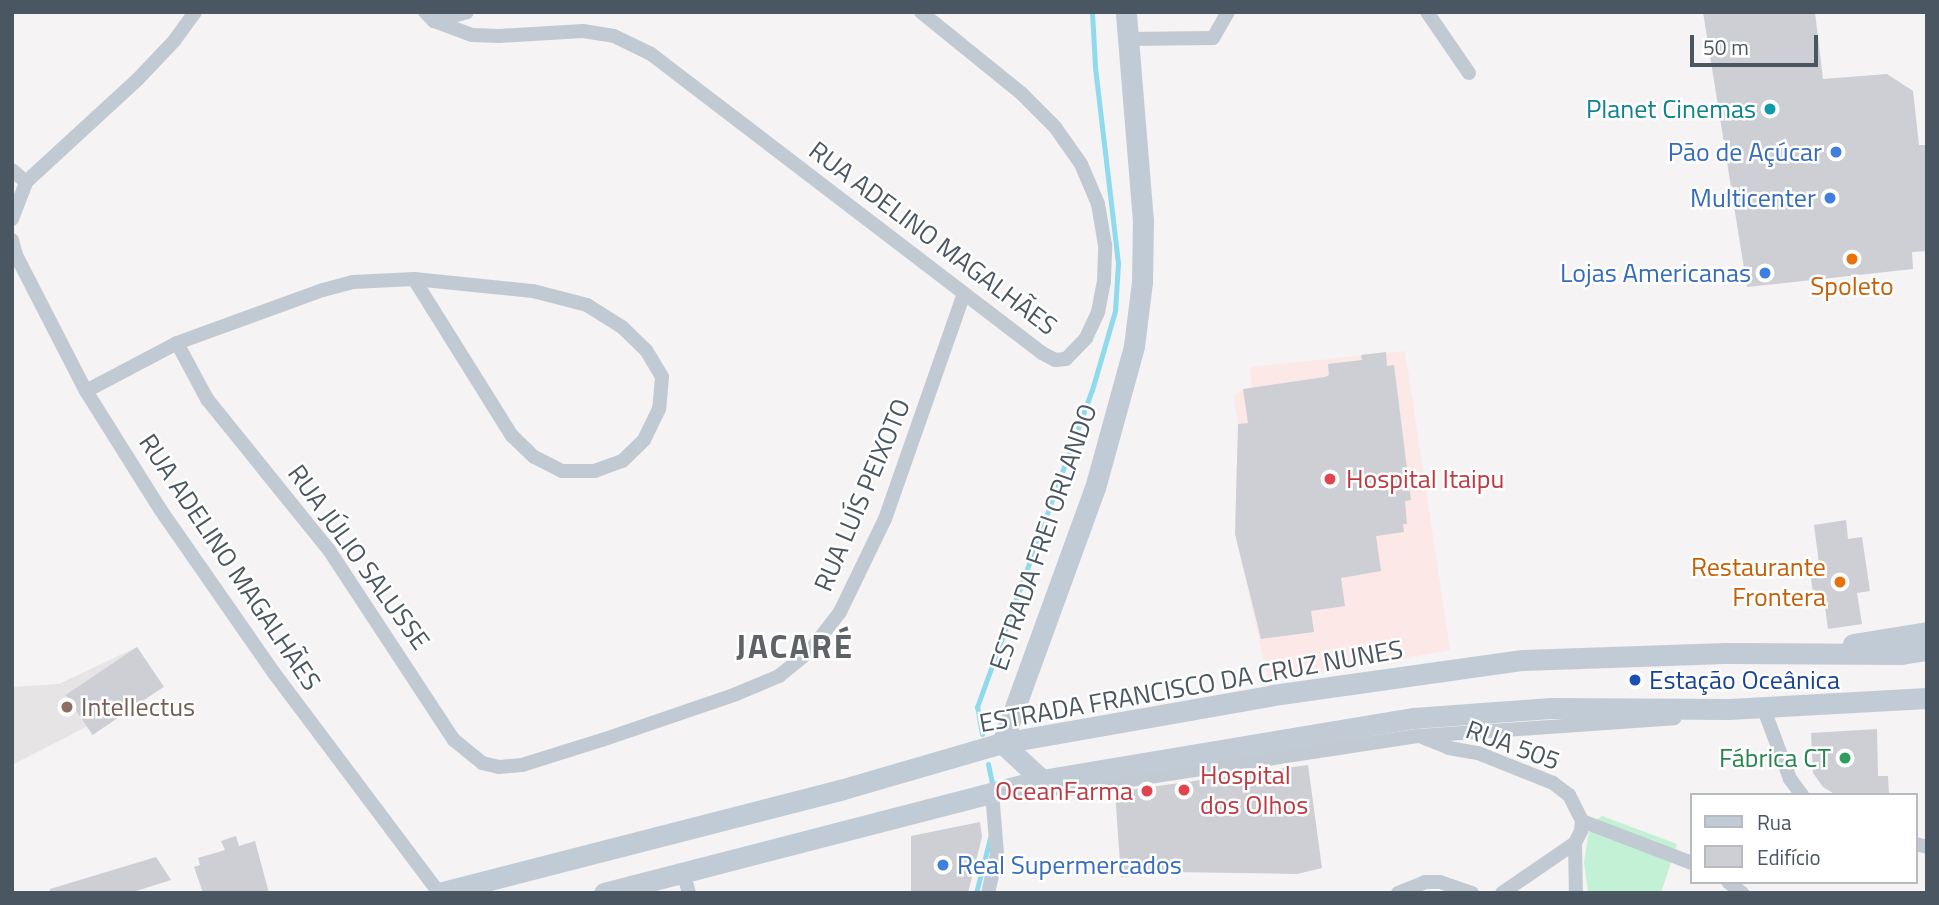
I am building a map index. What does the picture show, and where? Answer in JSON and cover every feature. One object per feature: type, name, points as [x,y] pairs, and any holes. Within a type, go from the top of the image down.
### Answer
[{"type":"main road","name":"ESTRADA FREI ORLANDO","points":[[1002,743],[1095,488],[1134,346],[1142,282],[1143,210],[1126,12]]},
{"type":"main road","points":[[1824,652],[1857,643],[1927,632]]},
{"type":"main road","name":"ESTRADA FRANCISCO DA CRUZ NUNES","points":[[439,893],[840,790],[1002,743],[1273,695],[1513,661],[1824,652],[1862,655],[1927,650]]},
{"type":"main road","points":[[604,893],[1042,780],[1414,718],[1551,708],[1763,708],[1927,698]]},
{"type":"main road","points":[[1002,743],[1042,780]]},
{"type":"street","points":[[12,219],[26,182],[138,79],[174,41],[195,12]]},
{"type":"street","points":[[430,17],[467,12]]},
{"type":"street","name":"RUA ADELINO MAGALHÃES","points":[[430,17],[472,35],[583,31],[614,36],[651,54],[1042,353],[1055,360],[1066,359],[1086,338],[1098,312],[1104,281],[1105,245],[1098,204],[1081,164],[1055,127],[1021,93],[921,12]]},
{"type":"street","points":[[1127,39],[1213,38],[1228,12]]},
{"type":"street","points":[[1427,12],[1469,73]]},
{"type":"street","points":[[12,170],[26,182]]},
{"type":"street","name":"RUA ADELINO MAGALHÃES","points":[[12,240],[16,256],[86,391],[201,570],[274,673],[439,893]]},
{"type":"street","points":[[86,391],[177,343],[323,290],[353,282],[414,279],[533,291],[587,305],[622,327],[646,350],[662,377],[659,409],[644,440],[622,461],[595,471],[562,471],[534,457],[512,436],[414,279]]},
{"type":"street","name":"RUA LUÍS PEIXOTO","points":[[522,765],[736,694],[779,676],[809,652],[840,612],[885,519],[964,293]]},
{"type":"street","name":"RUA JÚLIO SALUSSE","points":[[177,343],[207,399],[329,550],[454,740],[482,763],[499,768],[522,765]]},
{"type":"street","points":[[1763,708],[1790,779],[1800,793]]},
{"type":"street","points":[[1042,780],[1051,788],[1071,789],[1419,736],[1674,718],[1705,709]]},
{"type":"street","name":"RUA 505","points":[[1419,736],[1449,748],[1478,753],[1553,783],[1569,795],[1582,821]]},
{"type":"street","points":[[988,893],[997,854],[992,792]]},
{"type":"street","points":[[1576,893],[1575,844],[1582,821],[1690,862]]},
{"type":"street","points":[[1502,893],[1575,844]]},
{"type":"street","points":[[683,872],[689,893]]},
{"type":"street","points":[[1398,893],[1425,882],[1440,882],[1472,893]]},
{"type":"shaded area","name":"Hospital Itaipu","points":[[1405,351],[1450,650],[1341,670],[1268,679],[1235,534],[1238,424],[1234,397],[1243,389],[1252,388],[1250,367]]},
{"type":"shaded area","name":"Intellectus","points":[[137,647],[164,687],[12,765],[12,687],[59,684]]},
{"type":"green space","points":[[1602,816],[1677,844],[1661,893],[1588,893],[1584,862],[1590,824]]},
{"type":"building","name":"Multicenter","points":[[1703,12],[1815,12],[1823,79],[1887,74],[1913,91],[1919,145],[1927,145],[1927,251],[1912,252],[1913,269],[1747,287]]},
{"type":"building","name":"Hospital Itaipu","points":[[1386,352],[1387,366],[1394,365],[1411,500],[1405,501],[1407,524],[1403,524],[1404,532],[1376,536],[1381,571],[1341,578],[1345,606],[1311,611],[1314,632],[1261,639],[1235,534],[1238,424],[1248,423],[1243,389],[1325,377],[1329,375],[1328,364],[1362,360],[1361,355]]},
{"type":"building","name":"Restaurante Frontera","points":[[1846,520],[1848,539],[1862,537],[1870,591],[1857,593],[1862,624],[1828,629],[1824,599],[1814,600],[1810,572],[1820,571],[1814,525]]},
{"type":"building","points":[[137,647],[164,687],[93,735],[66,695]]},
{"type":"building","name":"Fábrica CT","points":[[1877,729],[1878,776],[1888,776],[1889,793],[1833,793],[1823,787],[1813,773],[1811,733]]},
{"type":"building","points":[[1308,765],[1322,868],[1297,874],[1174,872],[1121,877],[1115,792]]},
{"type":"building","name":"Real Supermercados","points":[[980,822],[982,837],[968,893],[911,893],[911,836]]},
{"type":"building","points":[[236,836],[239,846],[255,841],[269,893],[203,893],[194,867],[200,865],[198,858],[225,850],[221,841]]},
{"type":"building","points":[[156,857],[171,880],[130,893],[50,893],[50,889]]},
{"type":"waterway","points":[[982,734],[977,707],[1092,390],[1115,311],[1118,263],[1095,66],[1092,12]]},
{"type":"waterway","points":[[988,764],[993,788]]},
{"type":"waterway","points":[[976,893],[990,838]]},
{"type":"place","name":"Planet Cinemas","points":[[1770,109]]},
{"type":"place","name":"Pão de Açúcar","points":[[1836,152]]},
{"type":"place","name":"Multicenter","points":[[1830,198]]},
{"type":"place","name":"Spoleto","points":[[1852,259]]},
{"type":"place","name":"Lojas Americanas","points":[[1765,273]]},
{"type":"place","name":"Hospital Itaipu","points":[[1330,479]]},
{"type":"place","name":"Restaurante Frontera","points":[[1840,582]]},
{"type":"place","name":"Estação Oceânica","points":[[1635,680]]},
{"type":"place","name":"Intellectus","points":[[67,707]]},
{"type":"place","name":"Fábrica CT","points":[[1845,758]]},
{"type":"place","name":"Hospital dos Olhos","points":[[1184,790]]},
{"type":"place","name":"OceanFarma","points":[[1147,791]]},
{"type":"place","name":"Real Supermercados","points":[[943,865]]},
{"type":"district","name":"JACARÉ","points":[[795,647]]}]
